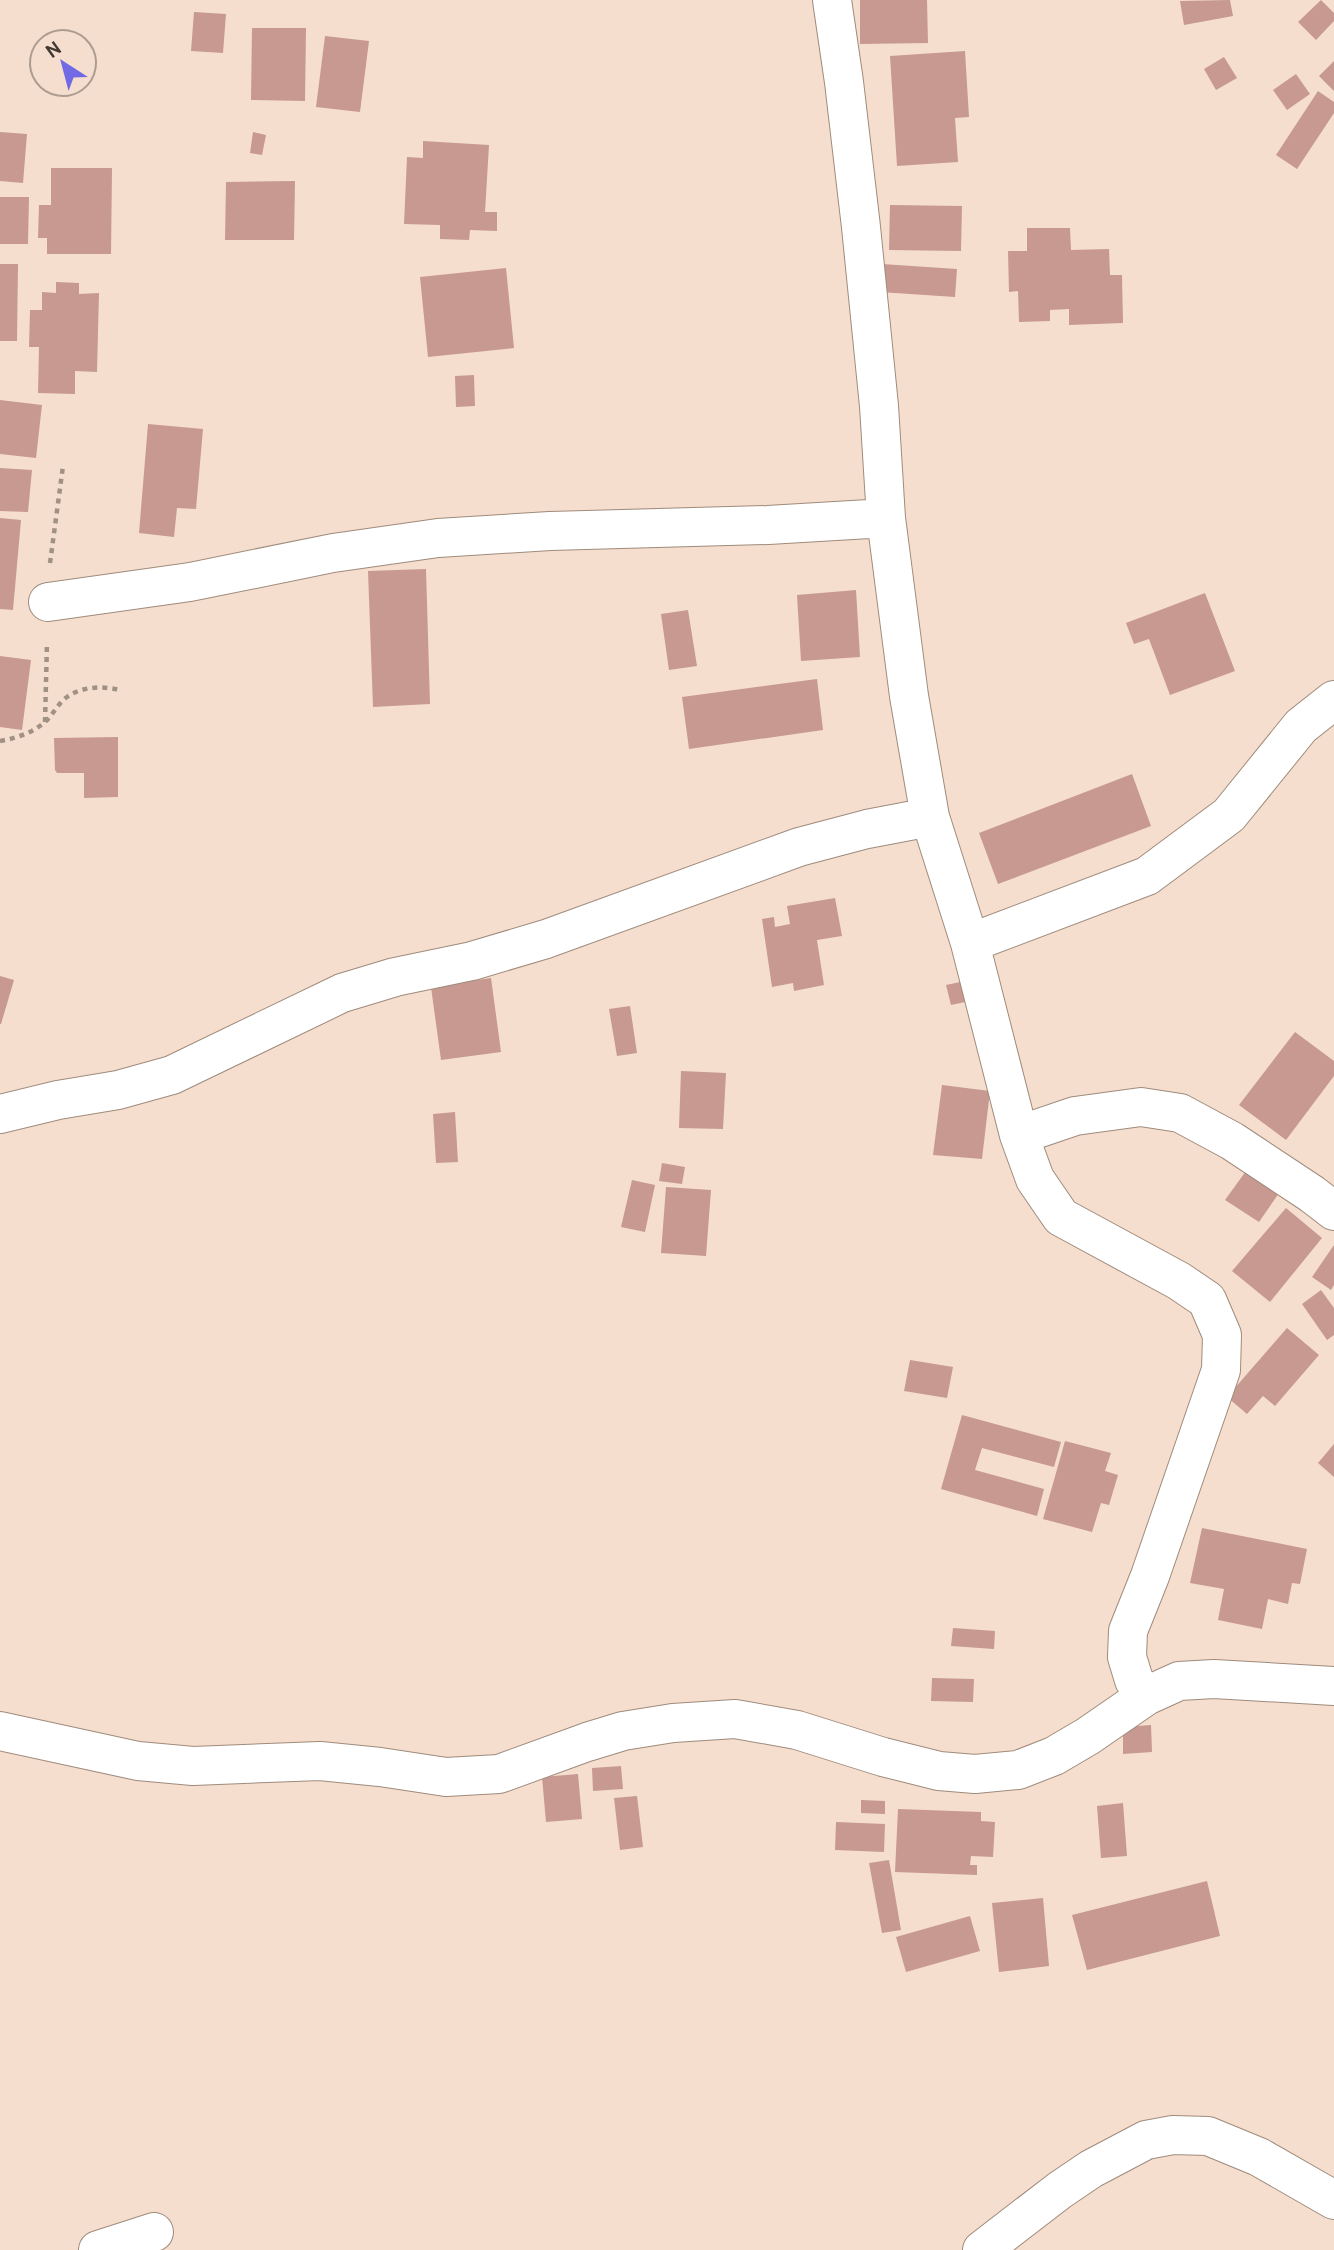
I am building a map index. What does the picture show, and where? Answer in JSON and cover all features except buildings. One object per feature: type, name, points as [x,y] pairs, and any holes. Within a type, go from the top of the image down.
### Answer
[{"type":"street","points":[[832,0],[864,254],[879,406],[886,518],[909,696],[930,817],[970,943],[1019,1135],[1035,1179],[1061,1217],[1179,1281],[1208,1300],[1222,1335],[1221,1370],[1150,1576],[1128,1631],[1126,1657],[1134,1680],[1146,1696]]},
{"type":"street","points":[[48,601],[190,582],[333,553],[438,538],[886,518]]},
{"type":"street","points":[[970,943],[1147,876],[1229,815],[1301,726],[1334,700]]},
{"type":"street","points":[[0,1114],[46,1102],[118,1090],[172,1074],[342,993],[395,977],[472,961],[546,939],[799,847],[867,829],[930,817]]},
{"type":"street","points":[[1019,1135],[1075,1116],[1141,1107],[1180,1114],[1232,1141],[1334,1211]]},
{"type":"street","points":[[0,1731],[138,1761],[193,1766],[320,1762],[380,1767],[446,1777],[499,1774],[623,1731],[673,1723],[735,1720],[797,1730],[939,1771],[975,1774],[1017,1770],[1054,1756],[1088,1737],[1146,1696],[1179,1681],[1214,1679],[1334,1686]]},
{"type":"street","points":[[982,2250],[1091,2169],[1146,2140],[1173,2135],[1208,2136],[1259,2157],[1334,2200]]},
{"type":"street","points":[[97,2250],[154,2232]]},
{"type":"path","points":[[0,741],[29,733],[45,722],[67,697],[84,689],[104,686],[120,690]]}]
